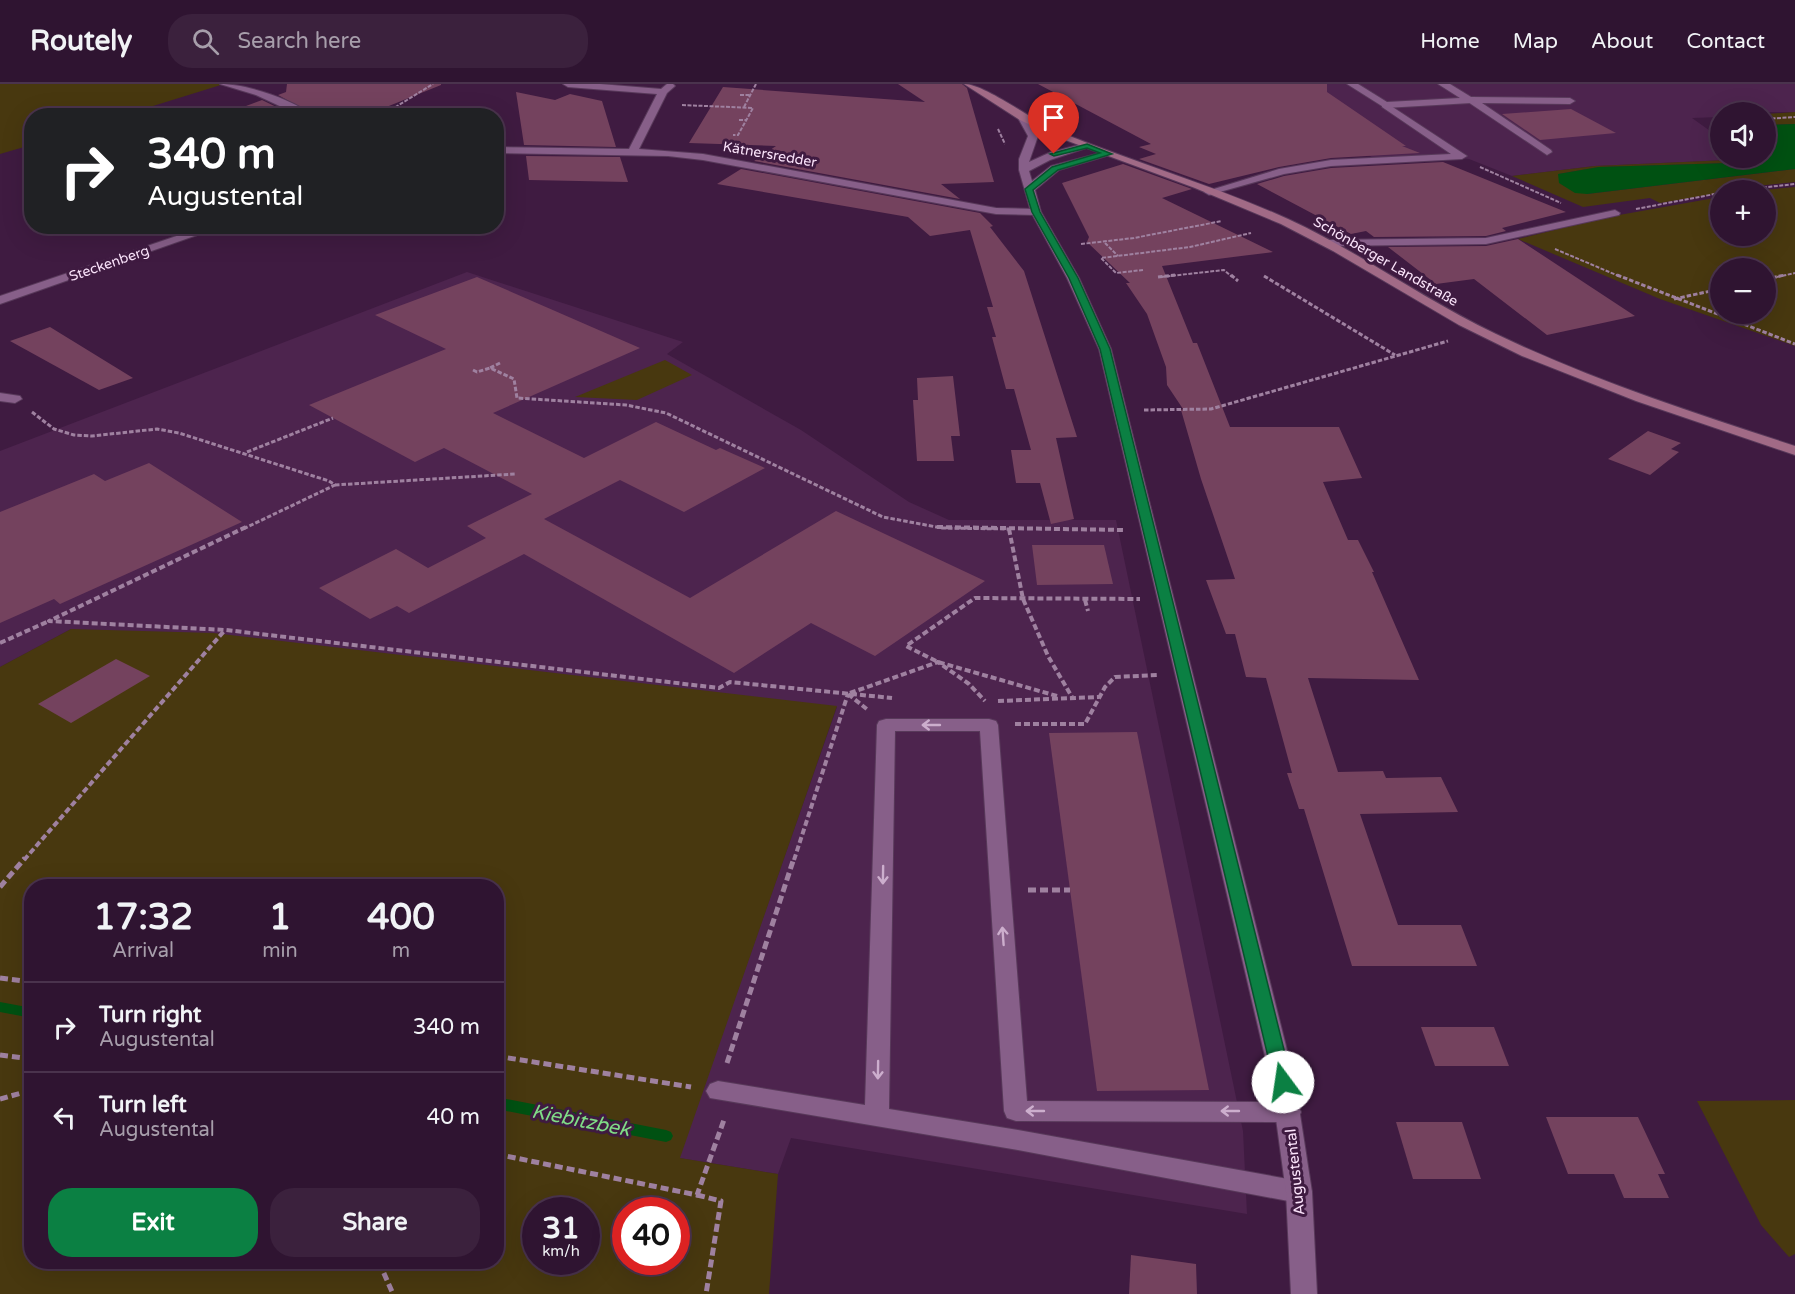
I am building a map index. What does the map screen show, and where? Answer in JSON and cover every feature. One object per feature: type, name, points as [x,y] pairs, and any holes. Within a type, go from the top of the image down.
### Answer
[{"type":"main road","name":"Schönberger Landstraße","points":[[969,84],[1023,118],[1087,146],[1260,212],[1326,243],[1417,297],[1490,336],[1588,378],[1674,411],[1795,451]]},
{"type":"street","points":[[225,84],[260,93],[293,108]]},
{"type":"street","points":[[568,84],[663,92]]},
{"type":"street","points":[[633,152],[663,92],[672,84]]},
{"type":"street","points":[[1352,84],[1462,156]]},
{"type":"street","points":[[1443,84],[1471,100],[1547,152]]},
{"type":"street","points":[[1385,105],[1471,100],[1570,101]]},
{"type":"street","name":"Augustental","points":[[1023,118],[1033,136],[1024,159],[1024,170],[1036,212],[1073,278],[1101,340],[1150,530],[1289,1112],[1299,1192],[1304,1294]]},
{"type":"street","points":[[1024,170],[1054,154],[1087,146]]},
{"type":"street","name":"Kätnersredder","points":[[504,150],[633,152],[703,157],[996,211],[1036,212]]},
{"type":"street","points":[[1029,189],[1055,168],[1108,154]]},
{"type":"street","points":[[1209,192],[1283,171],[1331,163],[1462,156]]},
{"type":"street","points":[[1326,243],[1486,241],[1615,213]]},
{"type":"street","name":"Steckenberg","points":[[0,300],[194,234]]},
{"type":"street","points":[[0,397],[15,399]]},
{"type":"street","points":[[877,1117],[886,725],[989,724],[1016,1111],[1289,1112]]},
{"type":"street","points":[[726,1092],[1018,1140],[1299,1192]]},
{"type":"path","points":[[394,108],[433,84]]},
{"type":"path","points":[[743,108],[756,84]]},
{"type":"path","points":[[740,95],[750,95]]},
{"type":"path","points":[[657,104],[753,108],[738,135],[733,135]]},
{"type":"path","points":[[1776,118],[1795,117]]},
{"type":"path","points":[[739,120],[746,120]]},
{"type":"path","points":[[1462,156],[1595,218]]},
{"type":"path","points":[[1776,186],[1795,184]]},
{"type":"path","points":[[1615,213],[1710,196]]},
{"type":"path","points":[[1054,245],[1104,243],[1152,236],[1260,212]]},
{"type":"path","points":[[1143,270],[1116,273],[1101,258],[1190,247],[1258,232]]},
{"type":"path","points":[[1518,234],[1674,299],[1795,344]]},
{"type":"path","points":[[1104,243],[1118,256]]},
{"type":"path","points":[[1158,278],[1224,270],[1238,281]]},
{"type":"path","points":[[1776,277],[1795,273]]},
{"type":"path","points":[[1264,276],[1395,356]]},
{"type":"path","points":[[1674,299],[1710,291]]},
{"type":"path","points":[[1120,411],[1211,409],[1449,341],[1490,336]]},
{"type":"path","points":[[473,370],[477,372],[500,363]]},
{"type":"path","points":[[490,368],[514,379],[517,398],[626,405],[666,413],[884,517],[942,528],[1150,530]]},
{"type":"path","points":[[246,453],[333,418]]},
{"type":"path","points":[[54,429],[74,435],[157,429],[179,433],[246,453],[335,485]]},
{"type":"path","points":[[0,643],[335,485],[515,474]]},
{"type":"path","points":[[1009,529],[1023,599],[1048,656],[1072,698]]},
{"type":"path","points":[[985,702],[969,684],[938,662],[906,646],[975,598],[1085,600],[1165,598]]},
{"type":"path","points":[[1085,600],[1088,611]]},
{"type":"path","points":[[50,621],[226,630],[719,688],[730,682],[902,699]]},
{"type":"path","points":[[0,887],[226,630]]},
{"type":"path","points":[[848,694],[938,662],[1060,697]]},
{"type":"path","points":[[989,724],[1085,724],[1099,697],[1115,677],[1143,674],[1183,675]]},
{"type":"path","points":[[696,1195],[848,694]]},
{"type":"path","points":[[973,701],[1099,697]]},
{"type":"path","points":[[1039,890],[1070,890]]},
{"type":"path","points":[[0,978],[24,981]]},
{"type":"path","points":[[0,1055],[24,1058]]},
{"type":"path","points":[[504,1057],[726,1092]]},
{"type":"path","points":[[0,1099],[24,1092]]},
{"type":"path","points":[[504,1156],[721,1201],[706,1294]]},
{"type":"path","points":[[382,1269],[393,1294]]},
{"type":"shaded area","points":[[0,84],[224,84],[147,108],[24,108],[24,147],[0,154]]},
{"type":"shaded area","points":[[1164,84],[1795,84],[1795,112],[1776,112],[1776,102],[1710,102],[1710,117],[1692,118],[1710,131],[1710,161],[1595,166],[1512,176],[1469,159],[1437,156],[1373,158],[1332,131]]},
{"type":"shaded area","points":[[1795,112],[1795,124],[1776,125],[1776,113]]},
{"type":"shaded area","points":[[1795,124],[1795,169],[1587,194],[1575,193],[1559,183],[1558,174],[1599,167],[1710,164],[1710,168],[1776,168],[1776,125]]},
{"type":"shaded area","points":[[1710,161],[1710,164],[1599,167],[1559,174],[1587,194],[1795,169],[1795,182],[1776,184],[1776,180],[1710,180],[1710,195],[1660,203],[1650,198],[1583,207],[1512,176],[1595,166]]},
{"type":"shaded area","points":[[1795,187],[1795,346],[1732,324],[1776,324],[1776,258],[1710,258],[1710,316],[1660,299],[1518,239],[1608,217],[1710,199],[1710,246],[1776,246],[1776,189]]},
{"type":"shaded area","points":[[467,272],[683,342],[667,354],[801,430],[909,502],[949,520],[1116,520],[1243,1131],[1247,1214],[791,1138],[778,1174],[679,1158],[837,707],[71,629],[0,667],[0,451]]},
{"type":"shaded area","points":[[665,360],[692,375],[637,400],[575,397]]},
{"type":"shaded area","points":[[71,629],[213,633],[837,706],[680,1158],[778,1174],[769,1294],[0,1294],[0,667]]},
{"type":"shaded area","points":[[1795,1100],[1795,1254],[1789,1257],[1761,1225],[1697,1101]]},
{"type":"building","points":[[287,84],[441,84],[384,108],[302,108],[278,95],[286,92]]},
{"type":"building","points":[[898,84],[962,84],[967,88],[994,182],[941,184],[960,199],[754,161],[776,146],[689,143],[723,87],[925,102]]},
{"type":"building","points":[[1038,84],[1327,84],[1327,92],[1406,146],[1402,146],[1420,153],[1331,158],[1279,167],[1209,184],[1139,159],[1156,154],[1139,147],[1151,144]]},
{"type":"building","points":[[516,92],[555,100],[570,94],[602,101],[616,147],[524,145]]},
{"type":"building","points":[[262,100],[278,108],[241,108]]},
{"type":"building","points":[[1571,109],[1616,133],[1540,140],[1502,114]]},
{"type":"building","points":[[526,156],[620,157],[628,182],[529,180]]},
{"type":"building","points":[[1443,162],[1566,212],[1502,228],[1506,231],[1486,236],[1374,237],[1366,231],[1351,234],[1257,184],[1284,176],[1331,168]]},
{"type":"building","points":[[1123,164],[1192,189],[1162,198],[1273,252],[1162,266],[1193,343],[1197,343],[1230,427],[1339,427],[1362,478],[1323,482],[1348,540],[1358,540],[1374,572],[1372,572],[1419,680],[1308,678],[1338,772],[1383,771],[1386,778],[1441,777],[1458,812],[1360,814],[1398,925],[1461,925],[1477,966],[1352,966],[1304,809],[1299,809],[1287,773],[1292,773],[1266,678],[1246,677],[1235,634],[1226,634],[1206,580],[1235,579],[1201,479],[1181,410],[1183,409],[1167,385],[1166,367],[1147,314],[1126,283],[1130,283],[1087,242],[1089,237],[1062,183]]},
{"type":"building","points":[[741,169],[980,213],[993,226],[990,227],[1024,271],[1077,437],[1056,438],[1074,519],[1051,524],[1040,483],[1016,483],[1011,450],[1031,450],[1014,389],[1006,389],[992,337],[996,337],[987,307],[993,307],[970,230],[930,236],[908,217],[717,184]]},
{"type":"building","points":[[1518,239],[1635,316],[1547,335],[1474,279],[1436,284],[1388,247],[1486,246]]},
{"type":"building","points":[[477,277],[640,348],[493,413],[584,458],[656,422],[716,450],[720,448],[765,468],[684,512],[620,480],[544,519],[690,598],[836,511],[985,581],[875,656],[811,623],[734,673],[524,554],[409,613],[397,606],[370,619],[319,588],[396,549],[428,568],[486,538],[467,526],[532,494],[444,448],[415,462],[309,405],[446,349],[375,315]]},
{"type":"building","points":[[50,327],[133,378],[99,390],[10,341]]},
{"type":"building","points":[[953,376],[960,436],[951,436],[954,461],[917,461],[913,400],[918,400],[917,378]]},
{"type":"building","points":[[1648,431],[1681,443],[1671,449],[1679,452],[1650,475],[1608,459]]},
{"type":"building","points":[[149,463],[242,522],[60,604],[54,599],[0,623],[0,512],[94,474],[105,481]]},
{"type":"building","points":[[1032,545],[1104,545],[1113,584],[1037,585]]},
{"type":"building","points":[[116,659],[150,676],[71,723],[38,704]]},
{"type":"building","points":[[1137,732],[1209,1090],[1097,1091],[1049,733]]},
{"type":"building","points":[[1421,1027],[1494,1027],[1509,1066],[1435,1066]]},
{"type":"building","points":[[1546,1117],[1638,1117],[1665,1174],[1658,1174],[1669,1198],[1624,1198],[1614,1174],[1568,1174]]},
{"type":"building","points":[[1396,1122],[1462,1122],[1481,1179],[1413,1179]]},
{"type":"building","points":[[1131,1255],[1196,1264],[1197,1294],[1129,1294]]},
{"type":"waterway","name":"Kiebitzbek","points":[[0,1007],[24,1012]]},
{"type":"waterway","name":"Kiebitzbek","points":[[504,1105],[666,1136]]},
{"type":"route","points":[[1054,154],[1087,146],[1108,154],[1055,168],[1029,189],[1036,212],[1073,278],[1105,349],[1283,1082]]}]
